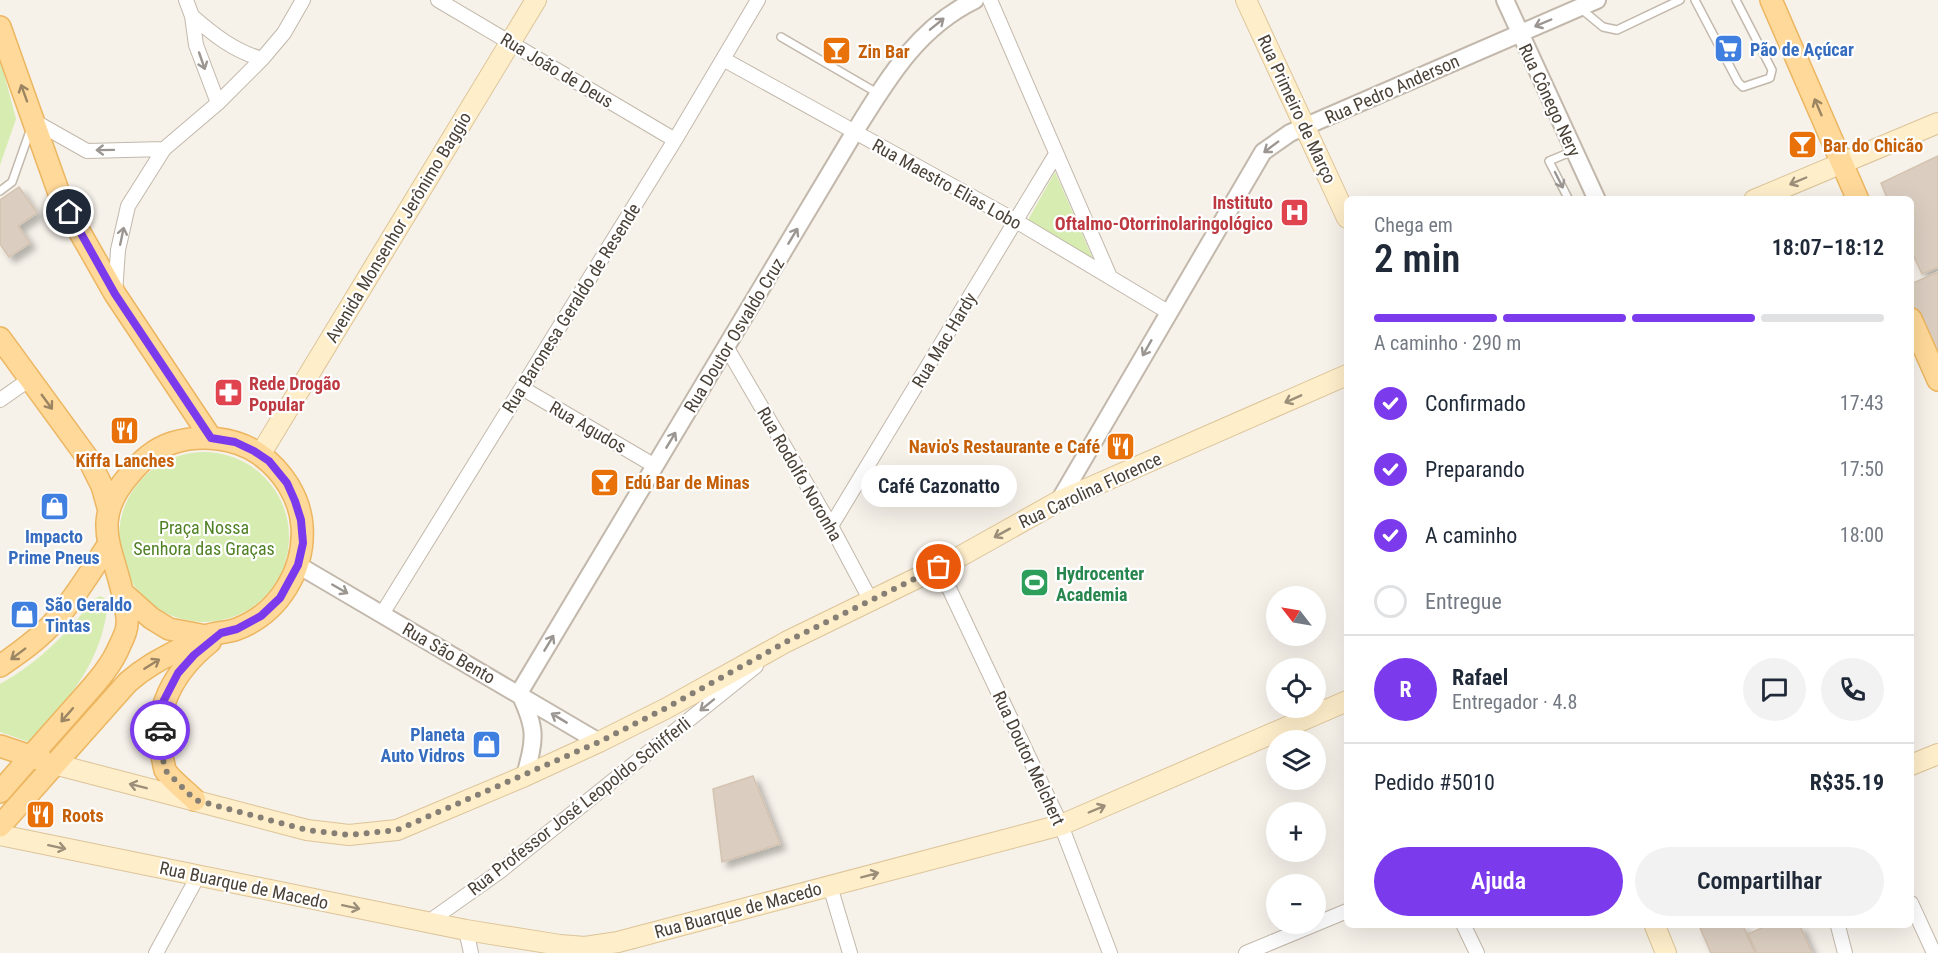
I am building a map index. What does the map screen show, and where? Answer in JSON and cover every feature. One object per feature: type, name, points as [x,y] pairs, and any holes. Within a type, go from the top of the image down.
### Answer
[{"type":"main road","name":"Avenida Monsenhor Jerônimo Baggio","points":[[260,455],[536,0]]},
{"type":"main road","name":"Rua Primeiro de Março","points":[[1246,0],[1344,212]]},
{"type":"main road","points":[[1772,0],[1856,196]]},
{"type":"main road","points":[[0,27],[61,199],[115,294],[211,438]]},
{"type":"main road","points":[[1763,196],[1938,123]]},
{"type":"main road","points":[[1914,328],[1938,380]]},
{"type":"main road","points":[[0,338],[89,460],[102,486],[108,507],[108,545],[123,593],[128,624],[120,647],[104,673],[0,792]]},
{"type":"main road","name":"Rua Carolina Florence","points":[[0,746],[54,764],[307,830],[349,835],[397,830],[599,742],[786,642],[939,567],[1059,501],[1344,376]]},
{"type":"main road","points":[[0,826],[128,681],[150,664],[214,634],[237,629],[261,616],[280,598],[298,565],[303,543],[301,520],[287,483],[269,461],[235,442],[211,438],[182,440],[161,447],[143,458],[119,487],[108,507]]},
{"type":"main road","points":[[0,666],[22,651],[54,622],[108,545]]},
{"type":"main road","points":[[123,593],[151,618],[170,629],[214,634]]},
{"type":"main road","points":[[195,800],[166,771],[158,741],[162,704],[178,673],[214,634]]},
{"type":"main road","name":"Rua Buarque de Macedo","points":[[0,835],[427,923],[560,945],[620,947],[830,886],[1061,825],[1344,702]]},
{"type":"main road","points":[[1914,764],[1938,754]]},
{"type":"main road","points":[[1656,928],[1666,953]]},
{"type":"street","points":[[186,0],[192,16],[196,45],[218,104]]},
{"type":"street","points":[[115,294],[118,250],[128,206],[164,149],[218,104],[262,59],[284,33],[303,0]]},
{"type":"street","name":"Rua João de Deus","points":[[438,0],[675,140]]},
{"type":"street","name":"Rua Baronesa Geraldo de Resende","points":[[382,614],[675,140],[758,0]]},
{"type":"street","name":"Rua Doutor Osvaldo Cruz","points":[[519,693],[894,70],[929,31],[955,10],[975,0]]},
{"type":"street","points":[[990,0],[1110,277]]},
{"type":"street","name":"Rua Cônego Nery","points":[[1505,0],[1595,196]]},
{"type":"street","name":"Rua Pedro Anderson","points":[[1059,501],[1263,152],[1290,133],[1597,0]]},
{"type":"street","points":[[192,16],[221,41],[245,54],[262,59]]},
{"type":"street","name":"Rua Maestro Elias Lobo","points":[[723,59],[1016,221],[1168,312]]},
{"type":"street","points":[[34,121],[87,151],[164,149]]},
{"type":"street","name":"Rua Mac Hardy","points":[[831,526],[1056,154]]},
{"type":"street","name":"Rua Rodolfo Noronha","points":[[727,348],[831,526],[871,601]]},
{"type":"street","points":[[0,400],[30,379]]},
{"type":"street","name":"Rua Agudos","points":[[522,388],[655,466]]},
{"type":"street","name":"Rua São Bento","points":[[298,565],[599,742]]},
{"type":"street","name":"Rua Doutor Melchert","points":[[939,567],[1061,825],[1110,953]]},
{"type":"street","name":"Rua Professor José Leopoldo Schifferli","points":[[427,923],[499,872],[786,642]]},
{"type":"street","points":[[519,693],[530,717],[534,743],[525,776]]},
{"type":"street","points":[[156,953],[198,876]]},
{"type":"street","points":[[830,886],[850,953]]},
{"type":"street","points":[[1914,910],[1934,953]]},
{"type":"street","points":[[1246,953],[1344,912]]},
{"type":"street","points":[[1465,928],[1477,953]]},
{"type":"street","points":[[1839,928],[1845,953]]},
{"type":"street","points":[[466,930],[471,953]]},
{"type":"lane","points":[[1580,7],[1603,27],[1617,30],[1680,0]]},
{"type":"lane","points":[[1695,0],[1738,82],[1743,87],[1770,78],[1772,70],[1736,0]]},
{"type":"lane","points":[[781,37],[879,94]]},
{"type":"lane","points":[[0,191],[12,182],[34,121]]},
{"type":"lane","points":[[1567,196],[1549,161],[1573,151]]},
{"type":"green space","points":[[0,59],[16,119],[0,165]]},
{"type":"green space","points":[[1055,172],[1093,259],[1028,220]]},
{"type":"green space","name":"Praça Nossa Senhora das Graças","points":[[204,452],[236,459],[264,477],[282,505],[289,537],[282,569],[264,597],[236,615],[204,622],[172,615],[144,597],[126,569],[119,537],[126,505],[144,477],[172,459]]},
{"type":"green space","points":[[100,596],[107,602],[104,626],[92,659],[74,689],[29,742],[0,732],[0,684],[40,657],[94,599]]},
{"type":"building","points":[[1938,156],[1938,267],[1922,274],[1914,257],[1914,196],[1886,196],[1881,183]]},
{"type":"building","points":[[19,187],[37,213],[18,226],[30,243],[9,257],[0,244],[0,200]]},
{"type":"building","points":[[1938,272],[1938,358],[1914,307],[1914,283]]},
{"type":"building","points":[[753,776],[780,844],[722,862],[713,789]]},
{"type":"building","points":[[1700,928],[1744,928],[1755,953],[1711,953]]},
{"type":"building","points":[[1762,928],[1801,928],[1812,953],[1757,953],[1748,934]]},
{"type":"way so far","points":[[160,730],[158,741],[166,771],[195,800],[307,830],[349,835],[397,830],[599,742],[786,642],[939,567]]},
{"type":"place","name":"Pão de Açúcar","points":[[1729,49]]},
{"type":"place","name":"Zin Bar","points":[[837,51]]},
{"type":"place","name":"Bar do Chicão","points":[[1802,145]]},
{"type":"place","name":"Instituto Oftalmo-Otorrinolaringológico","points":[[1294,212]]},
{"type":"place","name":"Rede Drogão Popular","points":[[228,393]]},
{"type":"place","name":"Kiffa Lanches","points":[[125,431]]},
{"type":"place","name":"Navio's Restaurante e Café","points":[[1121,446]]},
{"type":"place","name":"Edú Bar de Minas","points":[[604,482]]},
{"type":"place","name":"Impacto Prime Pneus","points":[[54,507]]},
{"type":"place","name":"Café Cazonatto","points":[[939,567]]},
{"type":"place","name":"Hydrocenter Academia","points":[[1035,583]]},
{"type":"place","name":"São Geraldo Tintas","points":[[24,614]]},
{"type":"place","name":"Planeta Auto Vidros","points":[[486,744]]},
{"type":"place","name":"Roots","points":[[41,815]]},
{"type":"route","points":[[69,212],[115,294],[211,438],[235,442],[269,461],[287,483],[301,520],[303,543],[298,565],[280,598],[261,616],[237,629],[221,633],[194,655],[178,673],[162,704],[160,730]]}]
